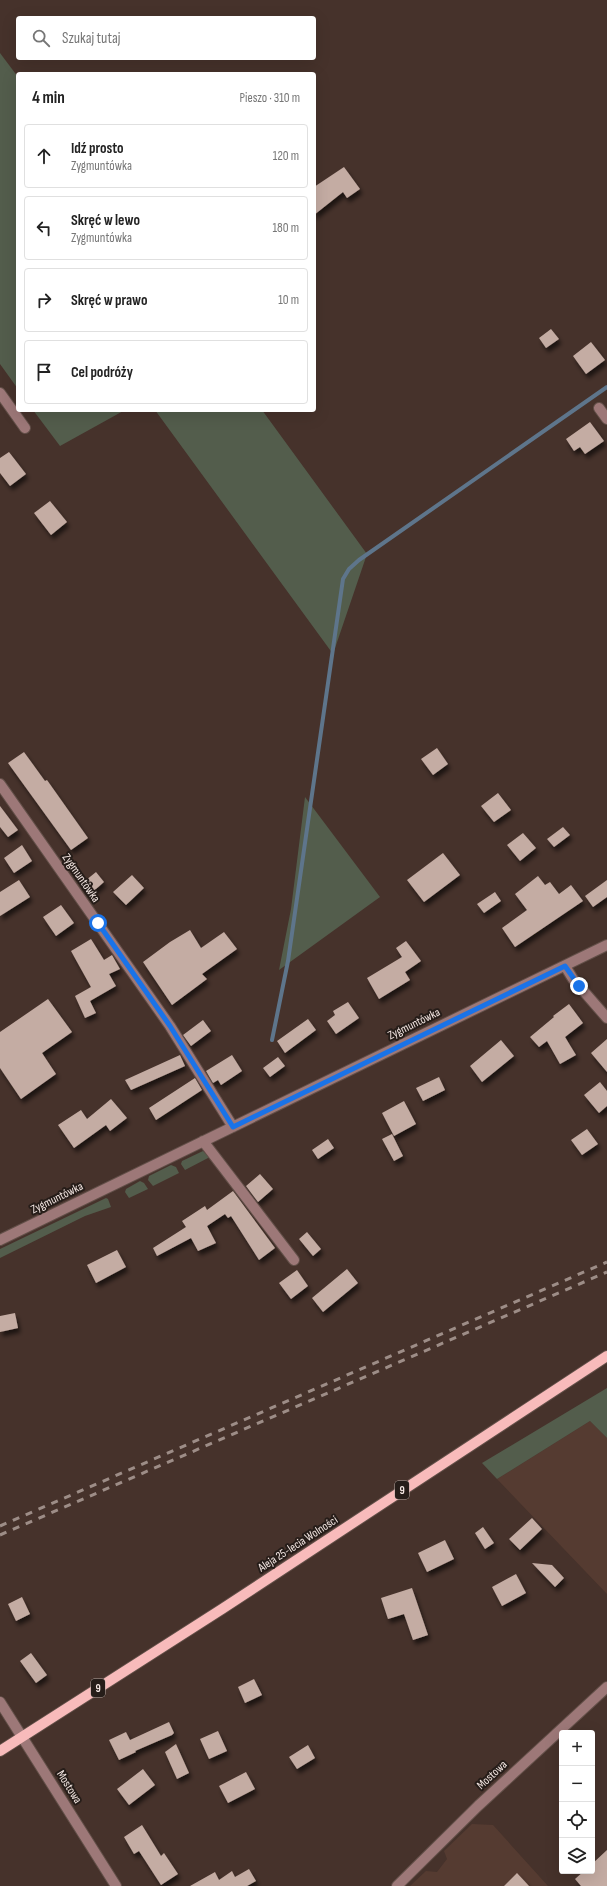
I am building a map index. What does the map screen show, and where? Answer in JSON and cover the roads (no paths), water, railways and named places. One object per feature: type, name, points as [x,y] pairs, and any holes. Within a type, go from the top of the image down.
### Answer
[{"type":"main road","name":"Aleja 25-lecia Wolności","points":[[0,1751],[222,1609],[607,1356]]},
{"type":"street","points":[[0,393],[25,428]]},
{"type":"street","points":[[599,408],[607,419]]},
{"type":"street","name":"Zygmuntówka","points":[[0,784],[170,1026],[233,1127]]},
{"type":"street","name":"Zygmuntówka","points":[[0,1240],[607,945]]},
{"type":"street","points":[[565,966],[573,979],[607,1018]]},
{"type":"street","points":[[203,1141],[294,1260]]},
{"type":"street","name":"Mostowa","points":[[397,1886],[478,1806],[607,1687]]},
{"type":"street","name":"Mostowa","points":[[0,1702],[116,1886]]},
{"type":"waterway","points":[[272,1040],[288,961],[343,579],[349,569],[359,560],[607,387]]},
{"type":"railway","points":[[0,1526],[607,1262]]},
{"type":"railway","points":[[0,1535],[607,1272]]}]
